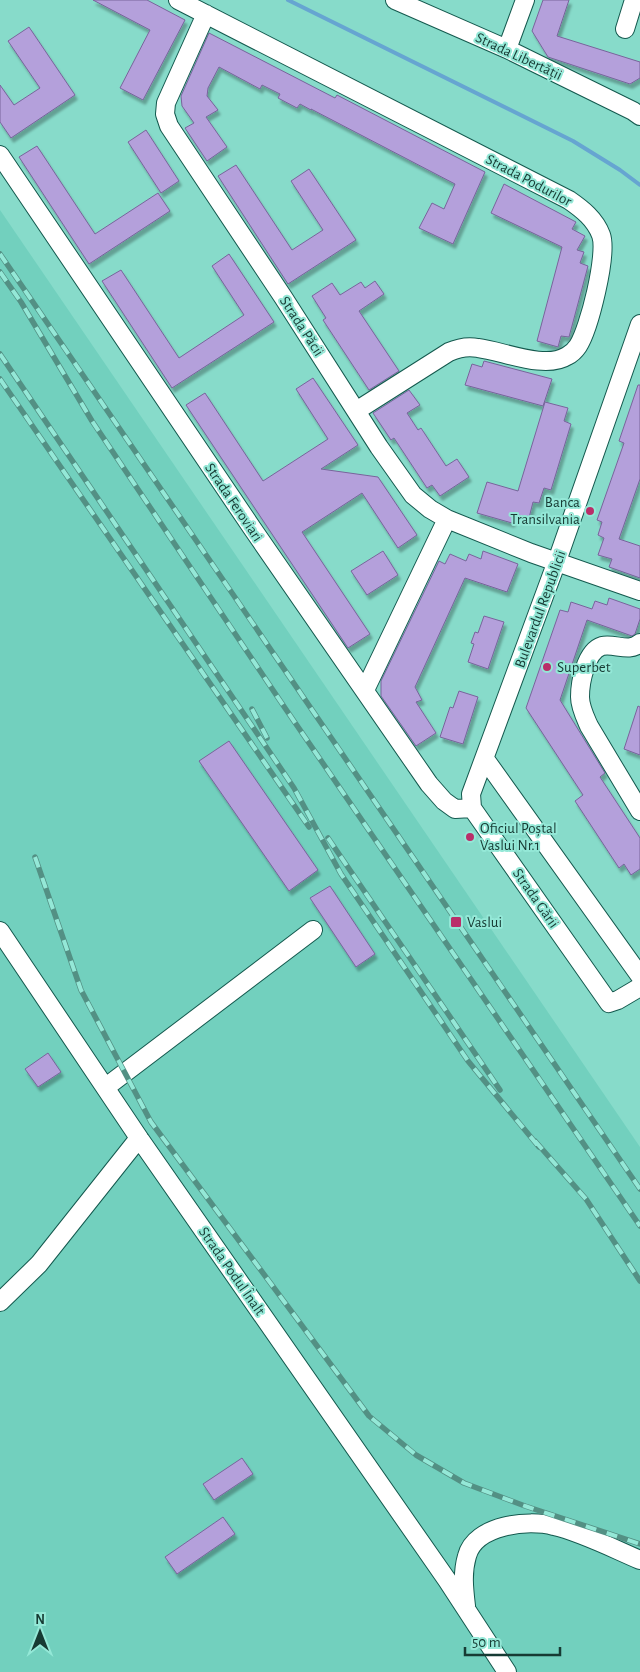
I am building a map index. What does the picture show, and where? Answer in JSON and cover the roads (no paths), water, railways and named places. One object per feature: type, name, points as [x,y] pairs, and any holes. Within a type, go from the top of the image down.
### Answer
[{"type":"street","name":"Strada Podurilor","points":[[178,0],[568,200],[584,210],[602,237],[603,255],[593,302],[578,346],[568,356],[554,361],[527,358],[476,347],[460,348],[449,352],[356,411]]},
{"type":"street","name":"Strada Libertății","points":[[395,0],[507,49],[640,116]]},
{"type":"street","points":[[507,49],[525,0]]},
{"type":"street","points":[[625,29],[634,0]]},
{"type":"street","name":"Strada Păcii","points":[[206,14],[166,103],[165,114],[169,126],[379,447],[413,495],[430,510],[447,519],[557,562],[640,591]]},
{"type":"street","name":"Strada Feroviari","points":[[0,155],[364,690]]},
{"type":"street","name":"Bulevardul Republicii","points":[[472,808],[471,794],[557,562],[640,324]]},
{"type":"street","points":[[447,519],[364,690],[437,793],[455,809],[472,808]]},
{"type":"street","points":[[640,643],[628,648],[602,646],[594,651],[589,657],[580,697],[583,712],[589,726],[640,811]]},
{"type":"street","points":[[485,759],[640,976]]},
{"type":"street","name":"Strada Gării","points":[[472,808],[609,1003],[640,987]]},
{"type":"street","points":[[106,1088],[313,930]]},
{"type":"street","name":"Strada Podul Înalt","points":[[0,931],[139,1138],[448,1580],[507,1672]]},
{"type":"street","points":[[0,1302],[39,1264],[139,1138]]},
{"type":"street","name":"Strada Podul Înalt","points":[[466,1609],[463,1578],[467,1554],[480,1536],[498,1528],[523,1524],[553,1525],[640,1560]]},
{"type":"waterway","points":[[288,0],[573,141],[620,170],[640,185]]},
{"type":"railway","points":[[0,254],[640,1189]]},
{"type":"railway","points":[[0,272],[21,302],[92,421],[285,708],[640,1226]]},
{"type":"railway","points":[[0,354],[294,788],[341,874],[468,1061],[539,1147]]},
{"type":"railway","points":[[0,379],[309,827]]},
{"type":"railway","points":[[252,709],[267,738]]},
{"type":"railway","points":[[328,838],[500,1090]]},
{"type":"railway","points":[[35,857],[81,990],[151,1122],[369,1416],[416,1455],[464,1483],[525,1506],[640,1544]]},
{"type":"railway","points":[[535,1141],[586,1199],[640,1281]]},
{"type":"place","name":"Banca Transilvania","points":[[590,511]]},
{"type":"place","name":"Superbet","points":[[547,667]]},
{"type":"place","name":"Oficiul Poștal Vaslui Nr.1","points":[[470,837]]},
{"type":"place","name":"Vaslui","points":[[456,922]]}]
